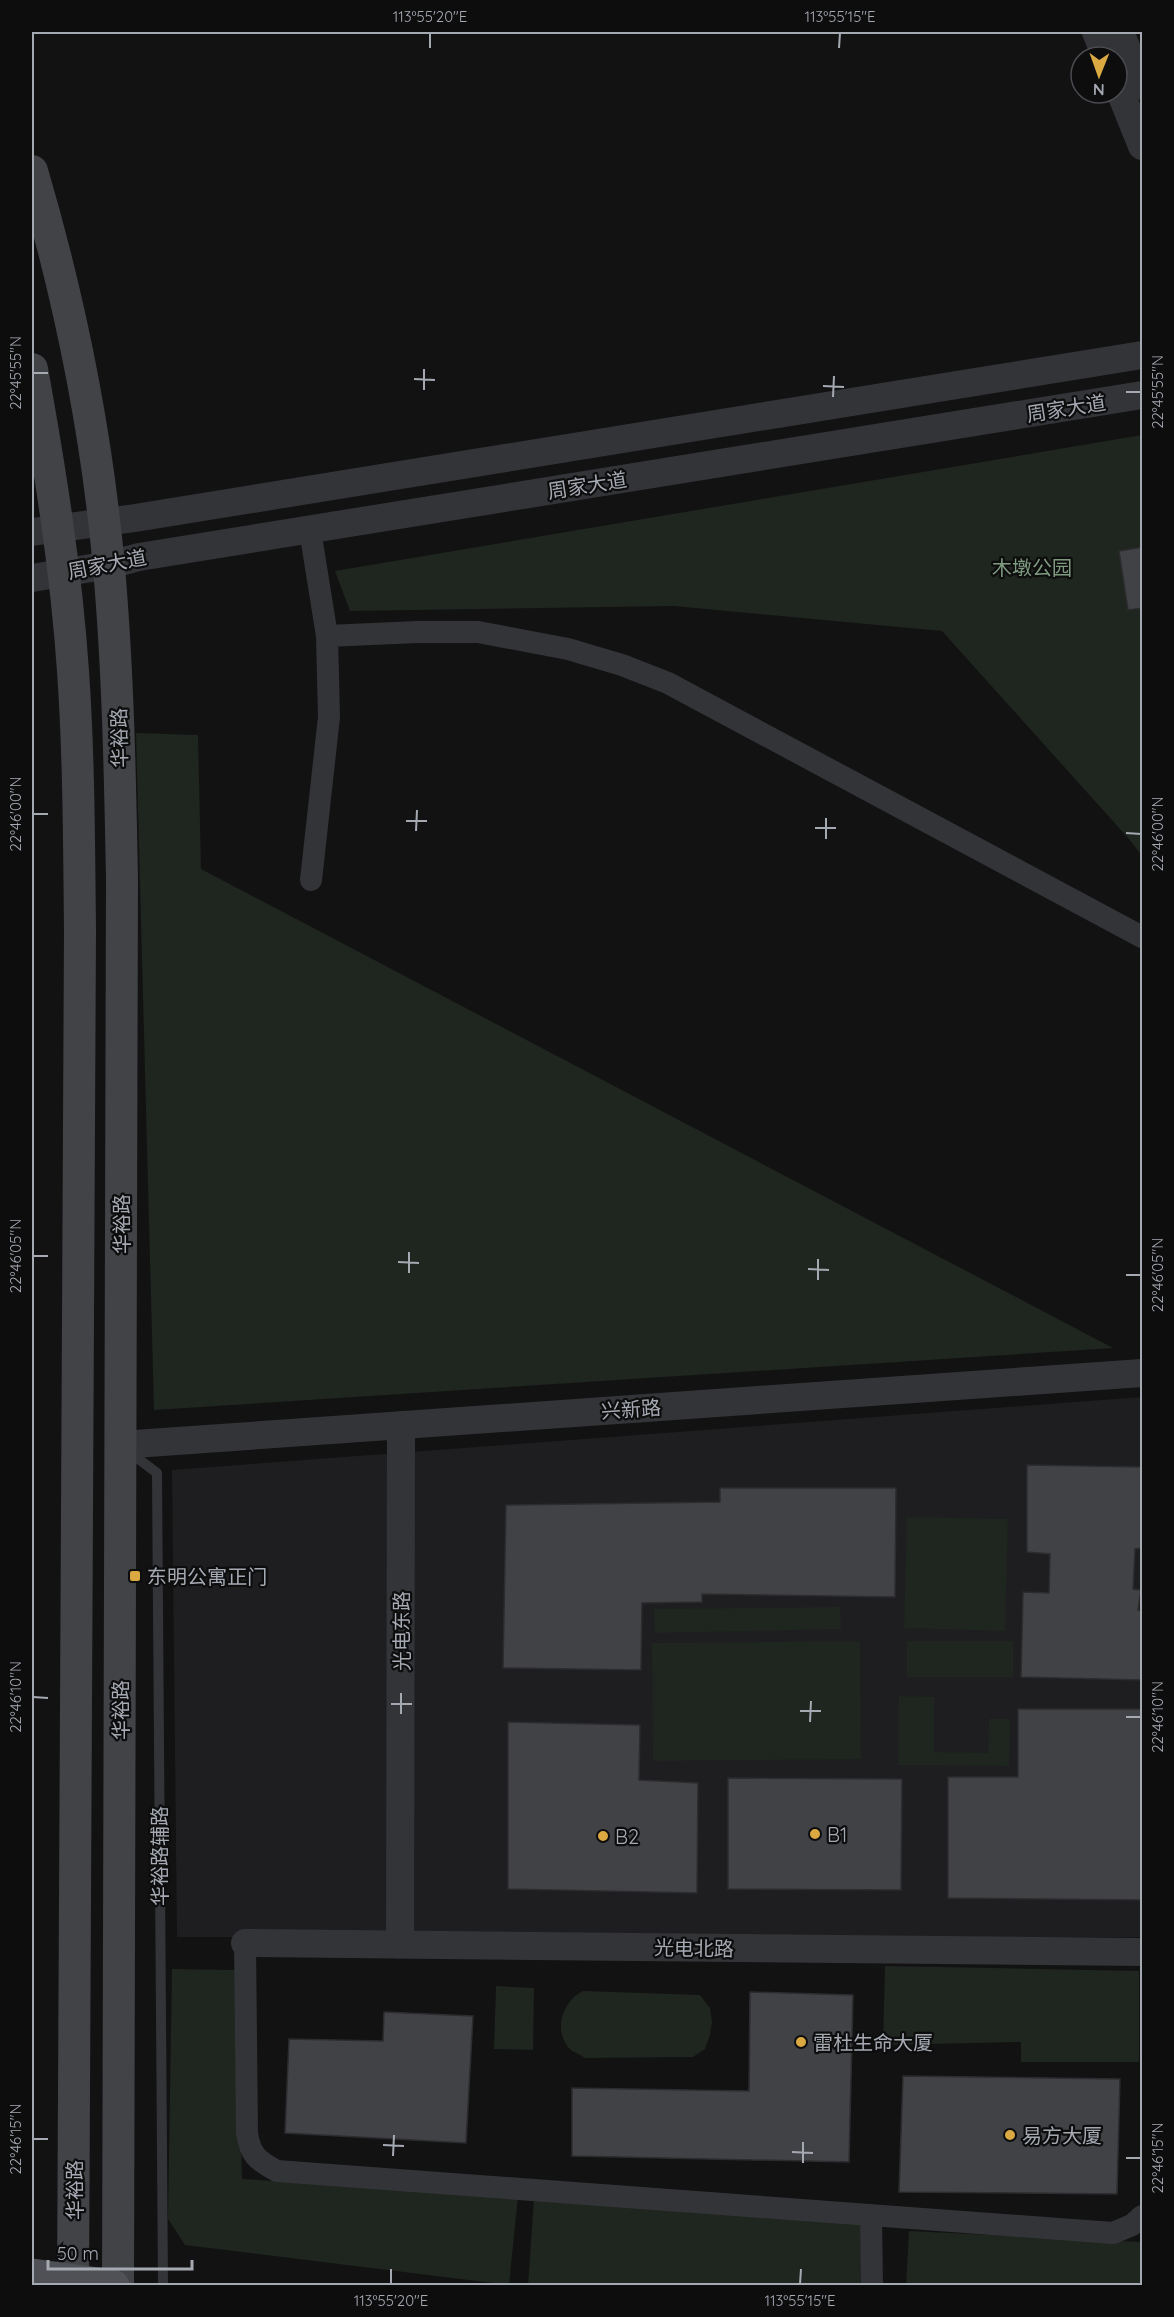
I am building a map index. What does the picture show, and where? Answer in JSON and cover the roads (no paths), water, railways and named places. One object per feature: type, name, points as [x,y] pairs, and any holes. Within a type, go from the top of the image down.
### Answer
[{"type":"main road","name":"华裕路","points":[[32,171],[66,295],[91,429],[109,565],[119,715],[121,831],[118,2286]]},
{"type":"main road","name":"华裕路","points":[[32,369],[45,530],[64,573],[73,671],[80,930],[73,2283]]},
{"type":"main road","points":[[32,2275],[73,2283],[113,2286]]},
{"type":"street","points":[[1120,32],[1143,86]]},
{"type":"street","points":[[1126,105],[1143,146]]},
{"type":"street","name":"周家大道","points":[[45,530],[103,520],[147,516],[1143,355]]},
{"type":"street","name":"周家大道","points":[[32,578],[109,565],[139,557],[1143,395]]},
{"type":"street","points":[[310,530],[327,636],[329,717],[311,880]]},
{"type":"street","points":[[327,636],[478,632],[568,649],[621,665],[668,683],[1143,937]]},
{"type":"street","name":"兴新路","points":[[120,1445],[1143,1373]]},
{"type":"street","name":"光电东路","points":[[400,1945],[401,1425]]},
{"type":"street","points":[[245,1943],[249,2149],[262,2164],[277,2171],[1113,2232],[1132,2225],[1143,2216]]},
{"type":"street","name":"光电北路","points":[[245,1943],[1143,1952]]},
{"type":"street","points":[[871,2215],[872,2286]]},
{"type":"lane","name":"华裕路辅路","points":[[120,1445],[157,1473],[163,2286]]},
{"type":"place","name":"东明公寓正门","points":[[135,1576]]},
{"type":"place","name":"B1","points":[[815,1834]]},
{"type":"place","name":"B2","points":[[603,1836]]},
{"type":"place","name":"雷杜生命大厦","points":[[801,2042]]},
{"type":"place","name":"易方大厦","points":[[1010,2135]]},
{"type":"park label","name":"木墩公园","points":[[1032,567]]}]
